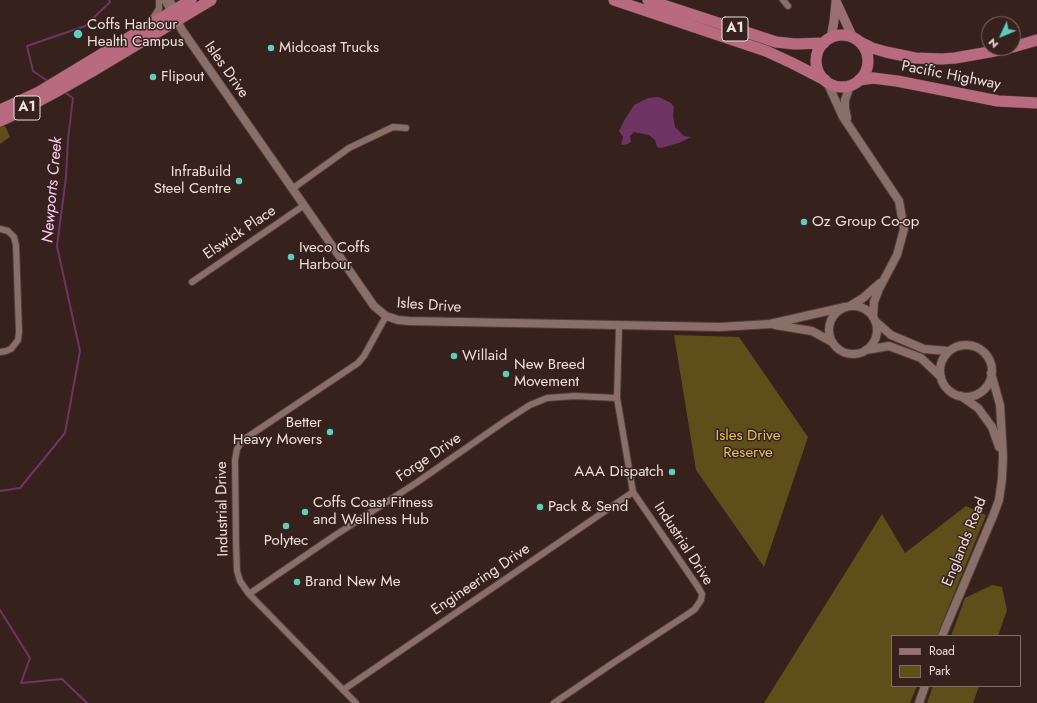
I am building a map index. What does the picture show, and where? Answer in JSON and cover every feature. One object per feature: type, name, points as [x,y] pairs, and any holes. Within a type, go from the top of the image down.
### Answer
[{"type":"highway","name":"A1","points":[[64,82],[174,16],[191,0]]},
{"type":"highway","name":"A1","points":[[0,121],[11,116],[50,91],[148,26],[211,0]]},
{"type":"highway","name":"A1","points":[[614,0],[766,51],[792,63],[834,86],[842,87],[855,83]]},
{"type":"highway","name":"A1","points":[[648,0],[776,42],[795,44],[827,40],[839,36],[846,36],[855,40]]},
{"type":"highway","points":[[826,81],[820,75],[816,58],[818,50],[827,40]]},
{"type":"highway","points":[[855,40],[864,48],[867,56],[865,73],[855,83]]},
{"type":"highway","name":"Pacific Highway","points":[[855,40],[872,48],[915,58],[942,59],[981,53]]},
{"type":"highway","points":[[1021,45],[1037,40]]},
{"type":"highway","name":"Pacific Highway","points":[[855,83],[873,78],[897,81],[998,101],[1037,103]]},
{"type":"highway","name":"A1","points":[[0,110],[50,91]]},
{"type":"main road","points":[[827,40],[834,21],[836,1]]},
{"type":"main road","points":[[836,1],[855,40]]},
{"type":"street","points":[[148,26],[158,9],[159,0]]},
{"type":"street","points":[[164,0],[174,16]]},
{"type":"street","points":[[170,0],[172,3],[174,16]]},
{"type":"street","name":"Isles Drive","points":[[174,16],[303,206],[374,306],[386,316],[398,320],[409,321],[619,326],[720,328],[770,324]]},
{"type":"street","points":[[826,81],[839,110],[899,201],[904,229],[897,255],[879,289],[874,302],[874,319],[877,330],[875,338],[866,350]]},
{"type":"street","points":[[850,126],[845,108],[845,100],[855,83]]},
{"type":"street","points":[[292,189],[349,148],[393,128],[406,128]]},
{"type":"street","name":"Elswick Place","points":[[192,282],[303,206]]},
{"type":"street","points":[[0,229],[8,231],[14,236],[16,245],[19,332],[18,340],[12,349],[0,352]]},
{"type":"street","points":[[832,342],[829,333],[829,323],[837,311],[869,294],[885,278]]},
{"type":"street","name":"Englands Road","points":[[847,306],[854,305],[867,310],[891,335],[924,349],[948,351],[960,345],[970,345],[983,351],[991,368],[1000,405],[1002,480],[999,500],[942,635]]},
{"type":"street","points":[[770,324],[847,306]]},
{"type":"street","name":"Industrial Drive","points":[[356,703],[250,594],[240,581],[237,571],[235,460],[237,449],[246,438],[358,363],[364,356],[386,316]]},
{"type":"street","name":"Englands Road","points":[[770,324],[812,331],[832,342],[839,349],[848,353],[857,353],[889,346],[921,358],[940,376],[951,392],[978,408],[992,427],[1002,456]]},
{"type":"street","name":"Industrial Drive","points":[[554,703],[688,614],[695,609],[701,600],[702,594],[698,587],[633,492],[618,398],[619,326]]},
{"type":"street","points":[[940,376],[941,363],[948,351]]},
{"type":"street","points":[[960,396],[974,395],[983,390],[989,382],[991,373]]},
{"type":"street","name":"Forge Drive","points":[[250,594],[530,405],[547,398],[575,396],[618,398]]},
{"type":"street","name":"Engineering Drive","points":[[343,690],[633,492]]},
{"type":"street","points":[[919,703],[925,687]]},
{"type":"green space","points":[[5,126],[10,137],[0,144],[0,127]]},
{"type":"green space","name":"Isles Drive Reserve","points":[[674,335],[739,337],[808,437],[764,567],[696,470]]},
{"type":"green space","points":[[966,506],[986,515],[937,635],[891,635],[891,687],[917,687],[910,703],[764,703],[882,514],[905,553]]},
{"type":"green space","points":[[992,585],[1002,587],[1007,610],[998,635],[951,635],[965,598]]},
{"type":"green space","points":[[933,687],[979,687],[973,703],[927,703]]},
{"type":"shaded area","points":[[659,97],[671,103],[674,107],[673,116],[675,127],[684,136],[691,137],[679,143],[661,148],[657,147],[655,140],[649,135],[634,132],[630,136],[631,142],[621,145],[623,137],[619,131],[634,105],[648,98]]},
{"type":"waterway","name":"Newports Creek","points":[[49,82],[33,71],[27,46],[85,26],[110,2],[109,0]]},
{"type":"waterway","name":"Newports Creek","points":[[0,491],[20,488],[65,433],[80,351],[57,246],[66,177],[68,139],[73,98],[63,91]]},
{"type":"waterway","name":"Newports Creek","points":[[0,610],[30,658],[21,683],[62,679],[87,703]]},
{"type":"place","name":"Coffs Harbour Health Campus","points":[[78,34]]},
{"type":"place","name":"Midcoast Trucks","points":[[271,48]]},
{"type":"place","name":"Flipout","points":[[153,77]]},
{"type":"place","name":"InfraBuild Steel Centre","points":[[239,181]]},
{"type":"place","name":"Oz Group Co-op","points":[[804,222]]},
{"type":"place","name":"Iveco Coffs Harbour","points":[[291,257]]},
{"type":"place","name":"Willaid","points":[[454,356]]},
{"type":"place","name":"New Breed Movement","points":[[506,374]]},
{"type":"place","name":"Better Heavy Movers","points":[[330,432]]},
{"type":"place","name":"AAA Dispatch","points":[[672,472]]},
{"type":"place","name":"Pack & Send","points":[[540,507]]},
{"type":"place","name":"Coffs Coast Fitness and Wellness Hub","points":[[305,512]]},
{"type":"place","name":"Polytec","points":[[286,526]]},
{"type":"place","name":"Brand New Me","points":[[297,582]]}]
